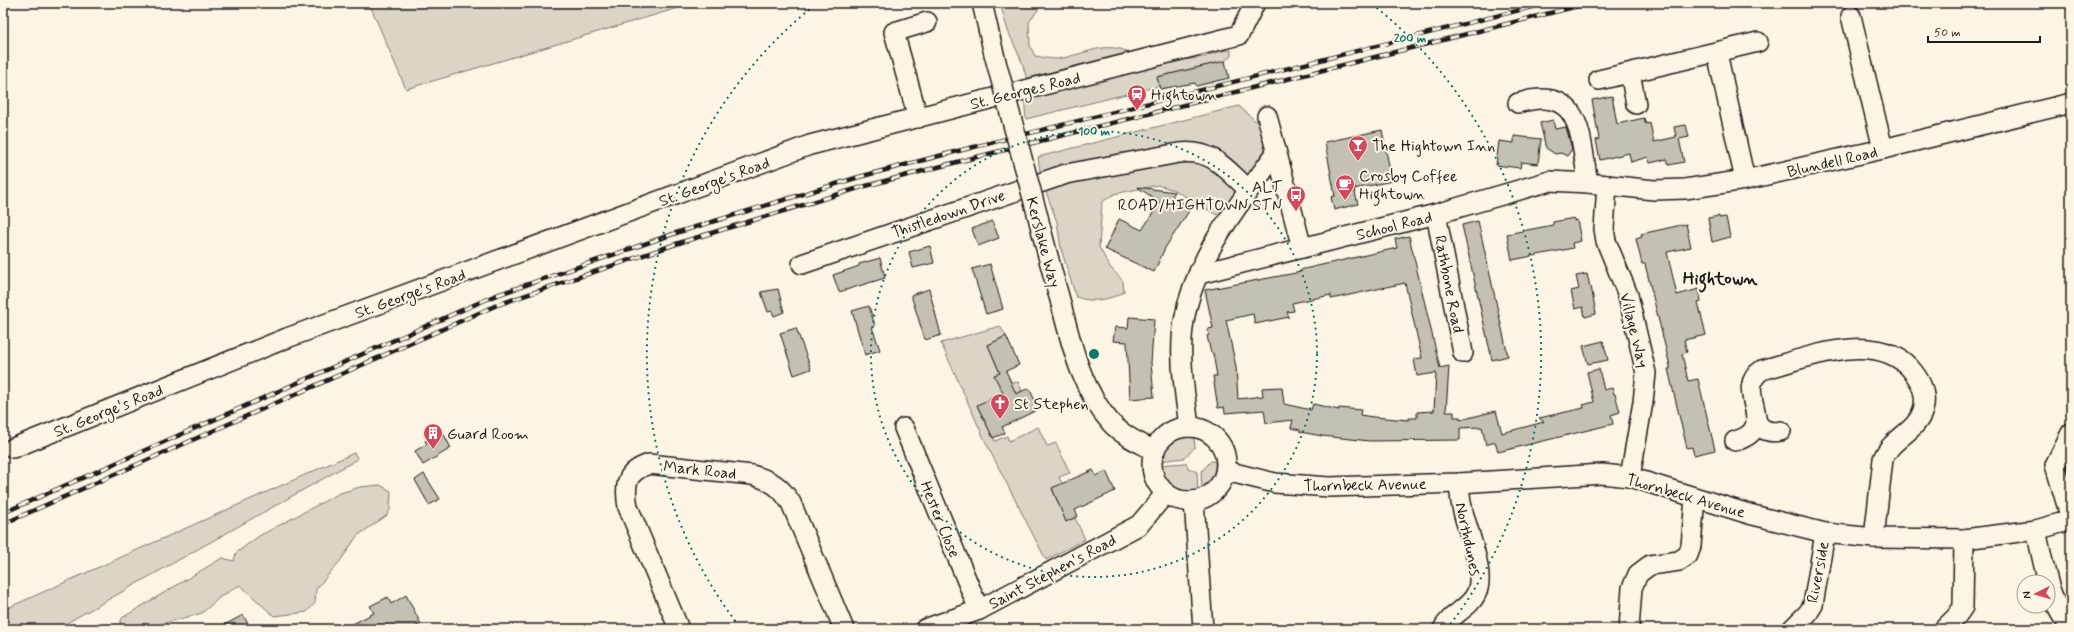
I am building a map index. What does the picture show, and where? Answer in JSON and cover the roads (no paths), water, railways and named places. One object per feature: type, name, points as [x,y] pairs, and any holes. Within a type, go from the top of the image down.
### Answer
[{"type":"street","name":"Kerslake Way","points":[[982,3],[994,54],[1078,366],[1093,397],[1112,423],[1130,438],[1155,451]]},
{"type":"street","name":"St. Georges Road","points":[[810,146],[1239,35],[1255,3]]},
{"type":"street","points":[[1851,16],[1883,149]]},
{"type":"street","points":[[918,118],[894,32],[927,22]]},
{"type":"street","points":[[1599,80],[1758,42]]},
{"type":"street","points":[[1717,53],[1745,180]]},
{"type":"street","points":[[1630,73],[1636,104]]},
{"type":"street","name":"Village Way","points":[[1518,103],[1540,99],[1562,104],[1570,110],[1578,126],[1598,184],[1606,241],[1628,295],[1646,372],[1643,402],[1630,477]]},
{"type":"street","name":"Blundell Road","points":[[1598,184],[1662,190],[1685,189],[1745,180],[1883,149],[2071,103]]},
{"type":"street","points":[[1267,116],[1302,248]]},
{"type":"street","name":"St. George's Road","points":[[13,448],[287,338],[810,146]]},
{"type":"street","name":"Thistledown Drive","points":[[802,264],[1066,174],[1179,153],[1194,152],[1208,155],[1249,190]]},
{"type":"street","points":[[1189,427],[1183,381],[1184,321],[1208,250],[1276,153]]},
{"type":"street","name":"School Road","points":[[1199,274],[1436,214],[1550,181],[1598,184]]},
{"type":"street","name":"Rathbone Road","points":[[1436,214],[1463,353]]},
{"type":"street","points":[[1735,441],[1752,433],[1756,427],[1751,389],[1756,374],[1762,370],[1849,348],[1869,348],[1889,354],[1899,359],[1913,371],[1923,389],[1925,402],[1916,425],[1884,455],[1881,469],[1874,538]]},
{"type":"street","points":[[1756,419],[1759,426],[1764,430],[1770,432],[1781,431]]},
{"type":"street","points":[[1189,427],[1205,431],[1218,440],[1225,454],[1226,471],[1222,482],[1215,492],[1205,498],[1194,501],[1179,500],[1166,493],[1158,484],[1152,463],[1155,451],[1160,442],[1168,434],[1178,429],[1189,427]]},
{"type":"street","name":"Hester Close","points":[[904,428],[979,610]]},
{"type":"street","points":[[2071,433],[2055,465],[2071,519]]},
{"type":"street","name":"Mark Road","points":[[679,629],[628,506],[625,490],[628,481],[636,469],[649,464],[752,475],[767,479],[782,489],[791,503],[844,629]]},
{"type":"street","name":"Thornbeck Avenue","points":[[1226,471],[1275,482],[1304,486],[1329,487],[1459,483],[1602,474],[1630,477],[1695,498],[1826,533],[1874,538],[1964,539],[2036,530],[2071,519]]},
{"type":"street","name":"Northdunes","points":[[1443,629],[1445,624],[1467,606],[1477,593],[1479,576],[1462,507],[1459,483]]},
{"type":"street","name":"Saint Stephen's Road","points":[[925,629],[979,610],[1139,525],[1166,493]]},
{"type":"street","points":[[1629,629],[1632,588],[1638,574],[1650,565],[1679,560],[1688,554],[1691,546],[1695,498]]},
{"type":"street","points":[[1194,501],[1203,629]]},
{"type":"street","points":[[2036,530],[2053,595],[2060,614],[2071,626]]},
{"type":"street","name":"Riverside","points":[[1792,629],[1808,613],[1813,605],[1826,533]]},
{"type":"street","points":[[1944,629],[1956,618],[1963,607],[1964,539]]},
{"type":"railway","points":[[3,513],[494,296],[679,232],[859,177],[1548,3]]},
{"type":"railway","points":[[3,524],[497,305],[682,242],[862,187],[1590,3]]},
{"type":"place","name":"Hightown","points":[[1137,111]]},
{"type":"place","name":"The Hightown Inn","points":[[1358,162]]},
{"type":"place","name":"Crosby Coffee Hightown","points":[[1345,201]]},
{"type":"place","name":"ALT ROAD/HIGHTOWN STN","points":[[1296,212]]},
{"type":"place","name":"St Stephen","points":[[1000,420]]},
{"type":"place","name":"Guard Room","points":[[433,450]]},
{"type":"district","name":"Hightown","points":[[1720,278]]}]
